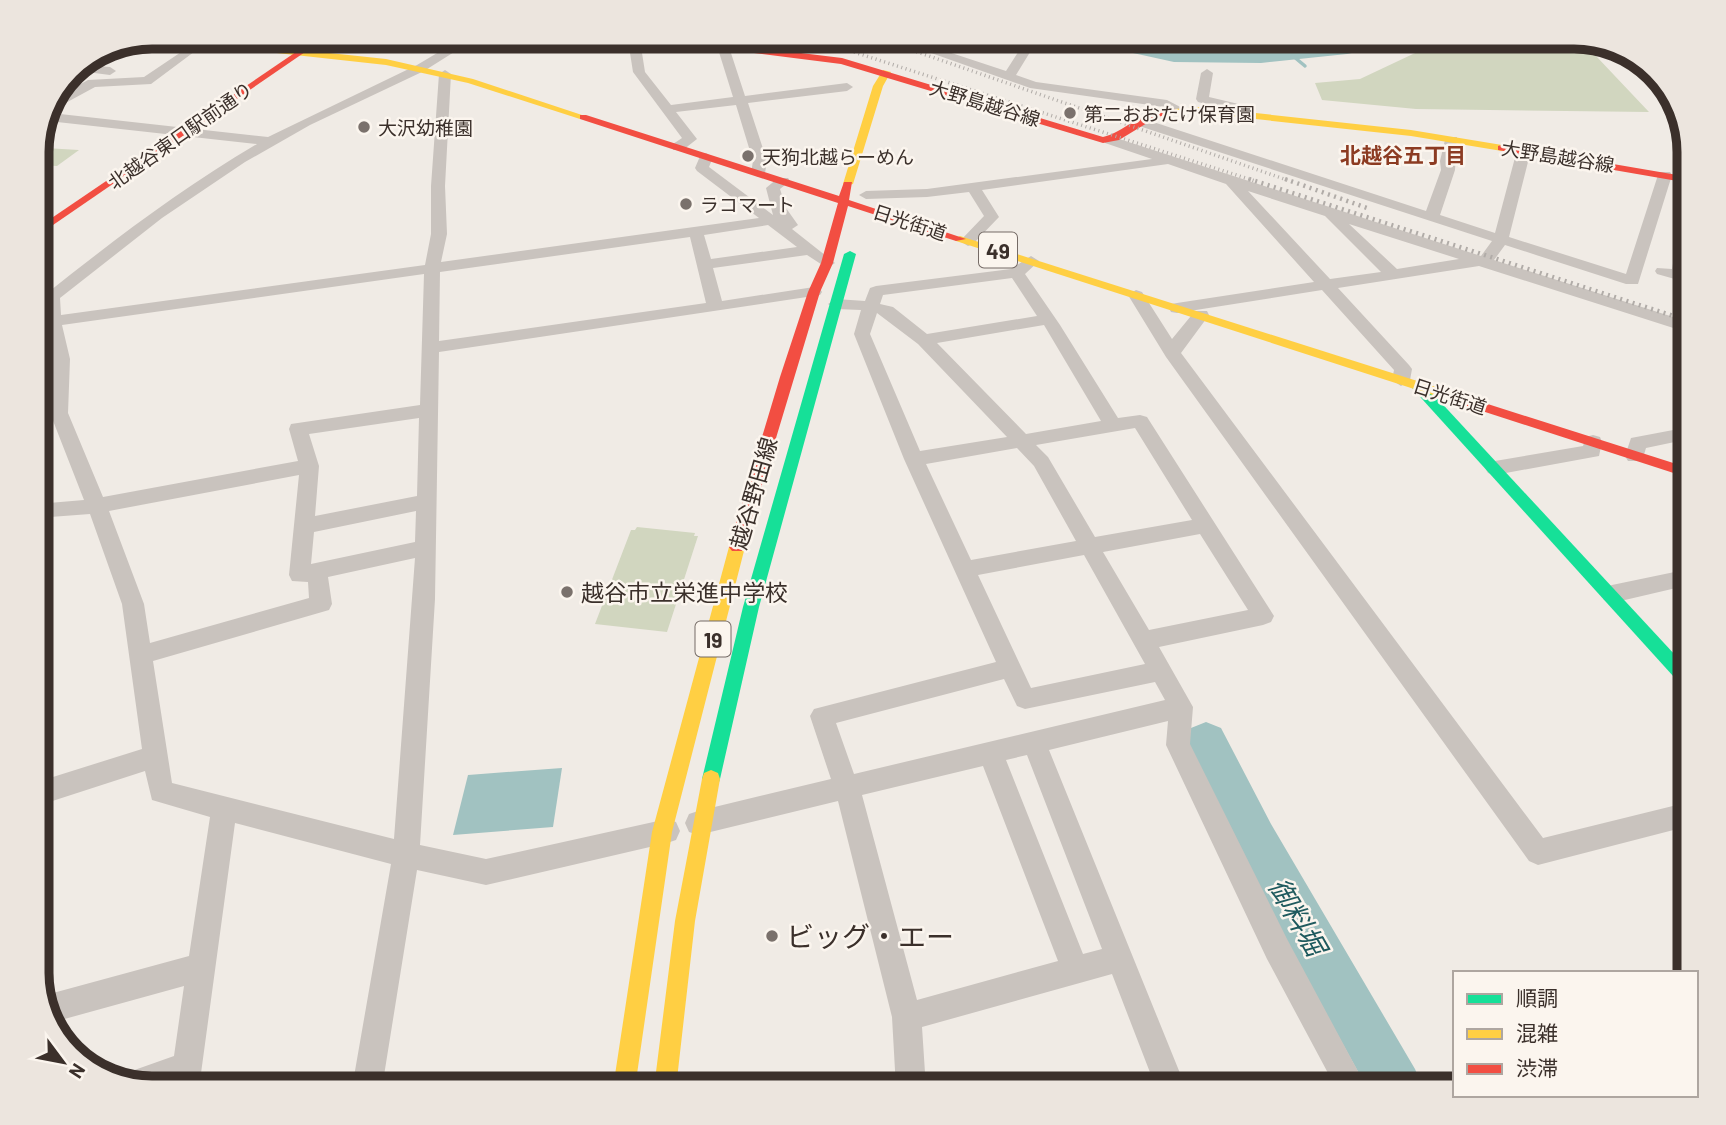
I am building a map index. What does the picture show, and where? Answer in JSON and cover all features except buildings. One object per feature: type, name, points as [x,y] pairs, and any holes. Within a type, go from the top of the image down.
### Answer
[{"type":"main road","name":"日光街道","points":[[273,49],[445,74],[842,200],[865,201],[968,241],[1024,267],[1136,295],[1201,315],[1677,469]]},
{"type":"main road","name":"北越谷東口駅前通り","points":[[49,225],[305,49]]},
{"type":"main road","name":"大野島越谷線","points":[[777,49],[886,72],[899,84],[1094,138],[1110,140],[1155,114],[1174,107],[1524,150],[1677,178]]},
{"type":"main road","name":"越谷野田線","points":[[626,1076],[662,832],[732,566],[814,292],[827,263],[842,200],[878,86],[886,72]]},
{"type":"main road","name":"越谷野田線","points":[[666,1076],[686,919],[702,822],[743,640],[853,243]]},
{"type":"main road","points":[[1418,386],[1612,594],[1677,668]]},
{"type":"street","points":[[64,98],[92,83],[147,81],[191,49]]},
{"type":"street","points":[[49,308],[52,297],[176,201],[270,141],[451,49]]},
{"type":"street","points":[[724,49],[760,161],[758,173]]},
{"type":"street","points":[[936,49],[1034,85],[1174,107],[1202,99],[1242,109],[1248,114]]},
{"type":"street","points":[[1009,76],[1026,49]]},
{"type":"street","points":[[636,54],[639,72],[690,139],[678,147]]},
{"type":"street","points":[[91,69],[110,71]]},
{"type":"street","points":[[1202,99],[1207,73]]},
{"type":"street","points":[[369,1076],[406,855],[425,548],[432,268],[439,224],[438,186],[445,74]]},
{"type":"street","points":[[669,109],[847,87]]},
{"type":"street","points":[[55,118],[270,141]]},
{"type":"street","points":[[1141,122],[1262,164],[1632,281],[1665,175]]},
{"type":"street","points":[[1110,140],[1677,324]]},
{"type":"street","points":[[1432,216],[1448,170],[1452,140]]},
{"type":"street","points":[[1177,308],[1486,260],[1501,240],[1524,150]]},
{"type":"street","points":[[706,157],[702,168],[807,239],[806,248]]},
{"type":"street","points":[[865,201],[1170,159]]},
{"type":"street","points":[[776,218],[773,193],[774,188],[783,181]]},
{"type":"street","points":[[1231,181],[1403,369],[1401,380]]},
{"type":"street","points":[[968,241],[992,217],[972,186]]},
{"type":"street","points":[[1326,210],[1394,275]]},
{"type":"street","points":[[49,321],[695,232],[776,218]]},
{"type":"street","points":[[695,232],[715,306]]},
{"type":"street","points":[[702,265],[806,248],[827,263]]},
{"type":"street","points":[[1112,424],[1048,319],[1024,267],[876,291],[862,334],[914,459],[1025,699],[1160,671]]},
{"type":"street","points":[[431,348],[814,292]]},
{"type":"street","points":[[1136,295],[1172,353],[1538,852],[1677,817]]},
{"type":"street","points":[[836,304],[870,306],[887,311],[924,340],[1041,462],[1181,706],[1178,745],[1277,949],[1346,1076]]},
{"type":"street","points":[[1172,353],[1178,341],[1201,315]]},
{"type":"street","points":[[924,340],[1048,319]]},
{"type":"street","points":[[49,331],[61,359],[49,401]]},
{"type":"street","points":[[49,405],[59,413],[133,604],[162,792],[406,855],[486,872],[991,754],[1181,706]]},
{"type":"street","points":[[425,548],[300,575],[309,466],[298,429],[429,410]]},
{"type":"street","points":[[914,459],[1020,439],[1140,421],[1264,616],[1142,641]]},
{"type":"street","points":[[1635,456],[1638,443],[1677,435]]},
{"type":"street","points":[[1496,468],[1592,451],[1593,442]]},
{"type":"street","points":[[49,510],[97,506],[309,466]]},
{"type":"street","points":[[304,526],[427,501]]},
{"type":"street","points":[[964,569],[1206,525]]},
{"type":"street","points":[[141,655],[321,604],[317,571]]},
{"type":"street","points":[[1612,594],[1677,580]]},
{"type":"street","points":[[910,1076],[907,1017],[846,788],[822,716],[1011,668]]},
{"type":"street","points":[[1034,743],[1166,1076]]},
{"type":"street","points":[[991,754],[1075,969]]},
{"type":"street","points":[[49,790],[156,756]]},
{"type":"street","points":[[186,1076],[224,808]]},
{"type":"street","points":[[907,1017],[1119,958]]},
{"type":"street","points":[[55,1007],[201,967]]},
{"type":"green space","points":[[1424,49],[1588,50],[1649,112],[1416,109],[1322,100],[1315,83],[1360,79]]},
{"type":"green space","points":[[49,148],[79,150],[57,166],[49,166]]},
{"type":"green space","points":[[637,527],[695,533],[694,536],[698,536],[667,632],[595,624],[631,530]]},
{"type":"water","points":[[1115,49],[1371,49],[1261,63],[1174,62]]},
{"type":"water","points":[[562,768],[553,827],[453,835],[468,775]]},
{"type":"waterway","points":[[1293,56],[1305,66]]},
{"type":"waterway","name":"御料堀","points":[[1206,741],[1255,840],[1389,1076]]},
{"type":"railway","points":[[844,49],[1255,181]]},
{"type":"railway","points":[[909,49],[1290,181]]},
{"type":"railway","points":[[1249,179],[1677,317]]},
{"type":"railway","points":[[1285,179],[1370,209]]},
{"type":"traffic: fast","points":[[711,779],[751,607],[850,254]]},
{"type":"traffic: fast","points":[[1418,386],[1677,669]]},
{"type":"traffic: slow","points":[[268,49],[386,62],[470,81],[583,117]]},
{"type":"traffic: slow","points":[[848,184],[878,86],[886,72]]},
{"type":"traffic: slow","points":[[1175,112],[1200,110],[1411,133],[1502,148]]},
{"type":"traffic: slow","points":[[960,239],[1447,395]]},
{"type":"traffic: slow","points":[[626,1076],[662,832],[737,547]]},
{"type":"traffic: slow","points":[[666,1076],[685,921],[711,779]]},
{"type":"traffic: jam","points":[[49,225],[305,49]]},
{"type":"traffic: jam","points":[[746,49],[842,61],[1103,140],[1115,138],[1155,114],[1175,112]]},
{"type":"traffic: jam","points":[[583,117],[960,239]]},
{"type":"traffic: jam","points":[[1502,148],[1677,178]]},
{"type":"traffic: jam","points":[[737,547],[787,377],[814,292],[827,263],[848,184]]},
{"type":"traffic: jam","points":[[1447,395],[1677,469]]},
{"type":"place","name":"第二おおたけ保育園","points":[[1070,113]]},
{"type":"place","name":"大沢幼稚園","points":[[364,127]]},
{"type":"place","name":"天狗北越らーめん","points":[[748,156]]},
{"type":"place","name":"ラコマート","points":[[686,204]]},
{"type":"place","name":"越谷市立栄進中学校","points":[[567,592]]},
{"type":"place","name":"ビッグ・エー","points":[[772,936]]},
{"type":"district","name":"北越谷五丁目","points":[[1403,154]]}]
